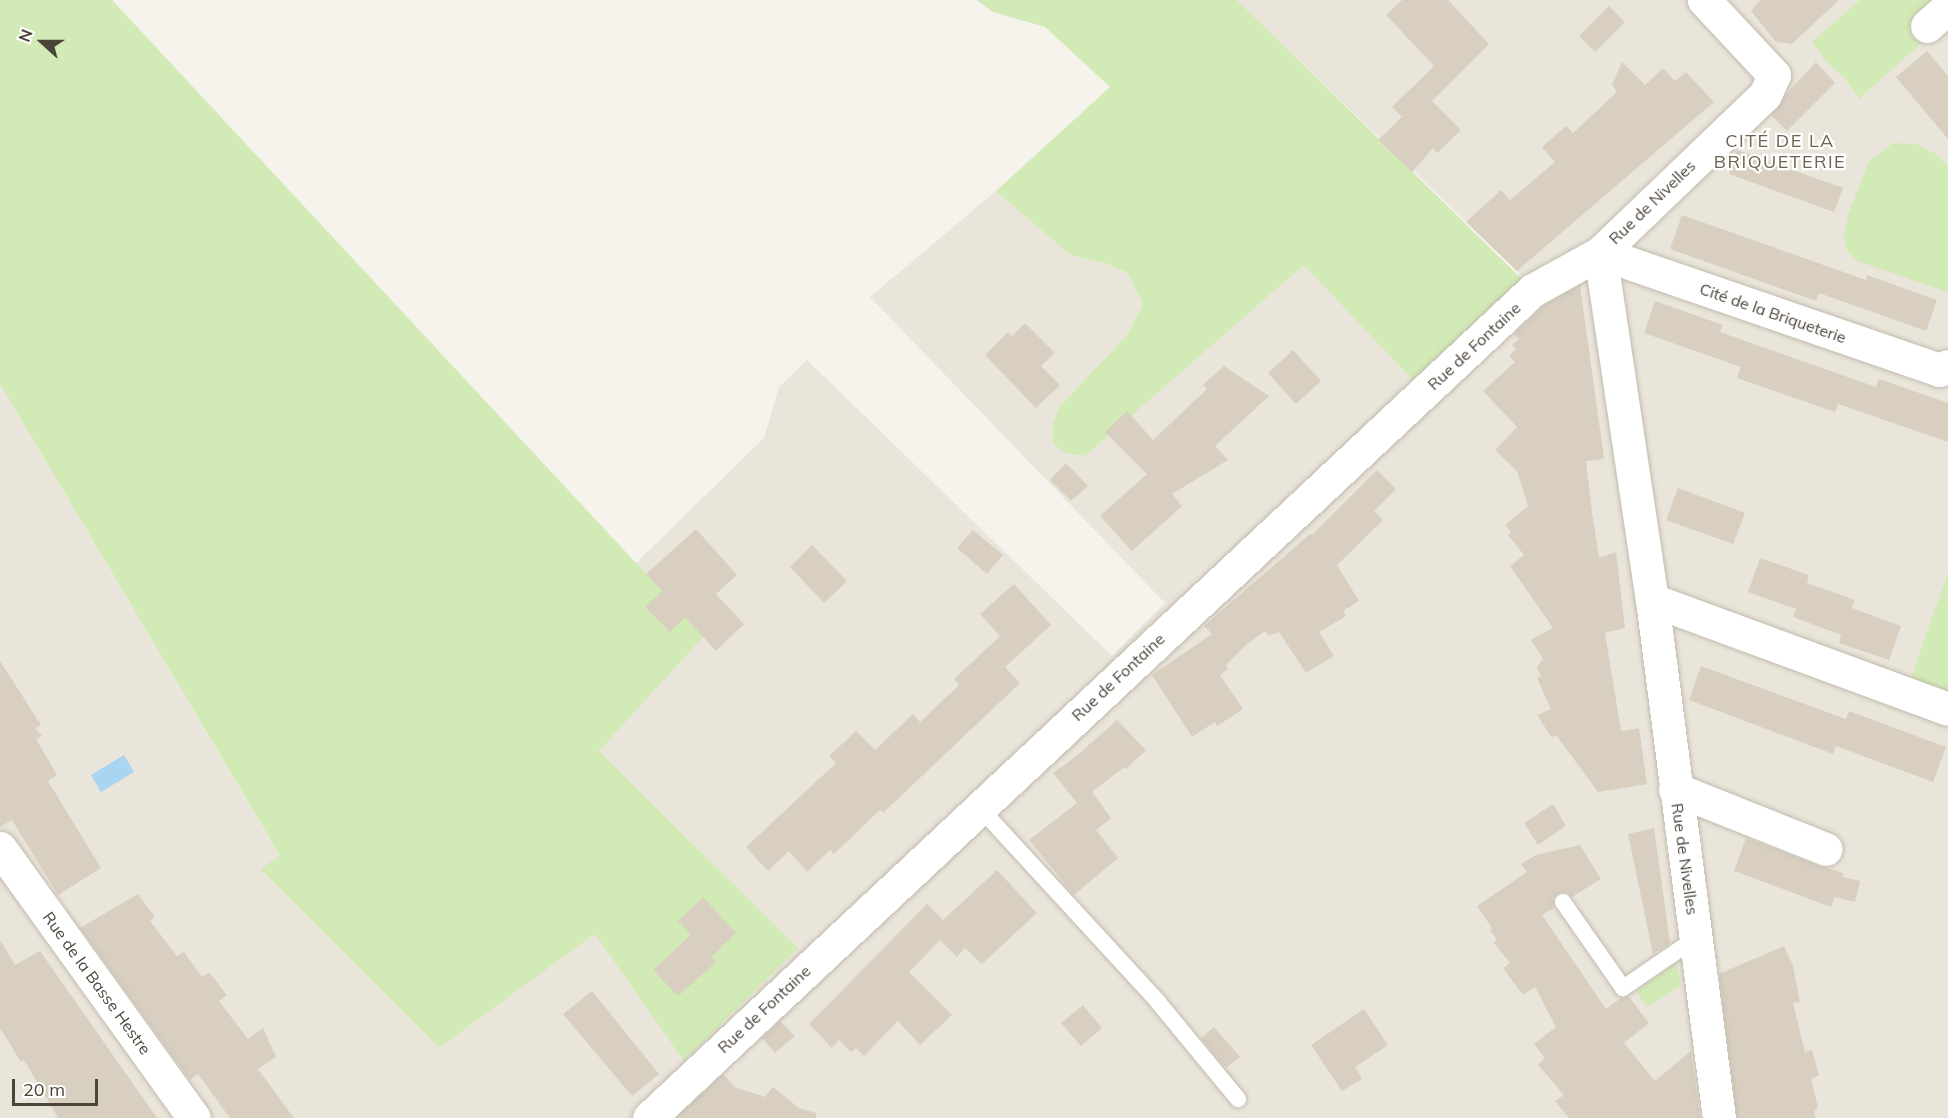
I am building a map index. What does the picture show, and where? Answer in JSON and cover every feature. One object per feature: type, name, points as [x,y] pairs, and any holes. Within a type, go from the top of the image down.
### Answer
[{"type":"street","name":"Rue de Nivelles","points":[[1704,0],[1774,75],[1771,84],[1766,95],[1600,253],[1652,600],[1719,1118]]},
{"type":"street","name":"Cité de la Briqueterie","points":[[1600,253],[1939,370],[1947,367]]},
{"type":"street","name":"Rue de Fontaine","points":[[649,1118],[1533,290],[1600,253]]},
{"type":"street","points":[[1652,600],[1948,709]]},
{"type":"street","points":[[1675,789],[1826,849]]},
{"type":"street","name":"Rue de la Basse Hestre","points":[[0,848],[194,1118]]},
{"type":"lane","points":[[979,807],[1158,1002],[1238,1099]]},
{"type":"lane","points":[[1563,902],[1623,988],[1696,938]]},
{"type":"shaded area","points":[[1237,0],[1948,0],[1948,1118],[0,1118],[0,384],[280,857],[260,869],[439,1048],[595,934],[798,948],[599,751],[703,636],[635,564],[764,438],[779,387],[807,360],[1112,656],[1165,603],[870,297],[996,191],[1070,255],[1104,263],[1128,273],[1143,304],[1128,334],[1060,406],[1120,425],[1304,265],[1521,275]]},
{"type":"green space","points":[[0,0],[112,0],[704,636],[599,751],[798,948],[684,1061],[595,934],[439,1048],[260,869],[280,856],[0,384]]},
{"type":"green space","points":[[977,0],[1237,0],[1533,290],[1424,392],[1304,265],[1085,456],[1065,453],[1053,443],[1053,424],[1060,406],[1128,334],[1143,304],[1128,273],[1104,263],[1070,255],[996,191],[1110,87],[1045,27],[993,12]]},
{"type":"green space","points":[[1860,0],[1948,0],[1948,19],[1859,99],[1844,77],[1827,62],[1812,42]]},
{"type":"green space","points":[[1893,143],[1916,144],[1938,155],[1948,168],[1948,292],[1857,261],[1847,251],[1844,237],[1848,215],[1869,162]]},
{"type":"green space","points":[[1948,572],[1948,692],[1911,678]]},
{"type":"green space","points":[[1676,961],[1681,986],[1647,1007],[1636,992]]},
{"type":"water","points":[[124,755],[134,772],[101,792],[91,775]]},
{"type":"building","points":[[1402,0],[1448,0],[1489,44],[1432,101],[1461,130],[1437,153],[1433,148],[1412,172],[1378,140],[1402,117],[1392,107],[1434,66],[1386,15]]},
{"type":"building","points":[[1760,0],[1839,0],[1792,44],[1776,42],[1751,11]]},
{"type":"building","points":[[1609,6],[1625,22],[1595,52],[1579,36]]},
{"type":"building","points":[[1927,51],[1948,76],[1948,139],[1896,77]]},
{"type":"building","points":[[1622,62],[1645,85],[1663,68],[1675,81],[1686,72],[1714,102],[1517,271],[1466,222],[1501,190],[1510,200],[1555,162],[1542,147],[1566,126],[1573,133],[1617,92],[1612,85]]},
{"type":"building","points":[[1816,62],[1835,83],[1787,131],[1771,115],[1786,94]]},
{"type":"building","points":[[1737,150],[1843,188],[1834,212],[1729,174]]},
{"type":"building","points":[[1682,215],[1866,280],[1867,275],[1937,300],[1926,331],[1819,293],[1816,301],[1670,249]]},
{"type":"building","points":[[1580,285],[1604,459],[1586,461],[1592,512],[1599,558],[1616,552],[1625,628],[1605,633],[1621,731],[1639,728],[1647,784],[1598,792],[1556,735],[1552,738],[1537,715],[1551,709],[1537,678],[1541,676],[1537,667],[1543,659],[1531,640],[1553,628],[1510,566],[1524,555],[1508,535],[1511,533],[1505,525],[1528,506],[1517,471],[1495,450],[1517,427],[1483,391],[1515,362],[1509,356],[1516,349],[1512,345],[1519,339],[1514,334],[1544,305]]},
{"type":"building","points":[[1655,301],[1723,325],[1720,332],[1876,387],[1879,379],[1948,403],[1948,442],[1838,404],[1835,412],[1737,378],[1741,367],[1644,333]]},
{"type":"building","points":[[1025,323],[1055,353],[1041,366],[1060,385],[1036,408],[985,355],[1008,332],[1012,336]]},
{"type":"building","points":[[1293,350],[1321,381],[1296,404],[1268,373]]},
{"type":"building","points":[[1224,366],[1269,396],[1215,446],[1228,460],[1172,494],[1182,506],[1132,551],[1100,516],[1147,474],[1105,432],[1127,411],[1153,440],[1207,389],[1203,385]]},
{"type":"building","points":[[1066,463],[1088,486],[1071,501],[1050,480]]},
{"type":"building","points":[[1377,470],[1396,489],[1374,511],[1383,520],[1337,565],[1359,601],[1343,611],[1346,616],[1319,632],[1334,656],[1306,673],[1279,632],[1269,636],[1265,631],[1246,645],[1226,665],[1228,669],[1220,675],[1243,709],[1217,726],[1215,722],[1192,737],[1152,675],[1212,634],[1204,626],[1310,534],[1312,535]]},
{"type":"building","points":[[1678,488],[1745,513],[1733,544],[1666,520]]},
{"type":"building","points":[[696,529],[737,575],[716,594],[744,624],[716,651],[685,617],[670,632],[645,607],[662,591],[646,574]]},
{"type":"building","points":[[973,530],[1003,555],[987,574],[957,548]]},
{"type":"building","points":[[812,545],[847,581],[824,603],[790,567]]},
{"type":"building","points":[[1760,558],[1809,575],[1807,583],[1855,600],[1852,608],[1901,626],[1889,660],[1839,643],[1841,635],[1793,617],[1796,609],[1748,592]]},
{"type":"building","points":[[1014,584],[1051,625],[1005,667],[1020,683],[883,813],[880,810],[834,854],[830,850],[807,872],[789,851],[768,871],[746,847],[836,763],[829,756],[856,731],[875,750],[913,714],[920,722],[959,685],[954,679],[1000,636],[980,614]]},
{"type":"building","points":[[0,661],[41,725],[35,728],[42,736],[36,739],[57,775],[48,781],[101,868],[58,895],[12,820],[0,827]]},
{"type":"building","points":[[1701,666],[1846,719],[1849,711],[1946,747],[1933,782],[1836,746],[1833,754],[1689,700]]},
{"type":"building","points":[[1117,720],[1146,750],[1126,769],[1124,767],[1092,792],[1111,818],[1096,830],[1118,858],[1074,895],[1029,840],[1077,803],[1053,773],[1074,758]]},
{"type":"building","points":[[1553,804],[1566,826],[1538,845],[1524,823]]},
{"type":"building","points":[[1654,828],[1670,943],[1653,954],[1628,834]]},
{"type":"building","points":[[1746,838],[1819,866],[1844,873],[1842,877],[1860,881],[1855,902],[1835,897],[1831,907],[1734,871]]},
{"type":"building","points":[[1580,845],[1601,879],[1572,897],[1567,892],[1558,893],[1553,898],[1554,908],[1542,915],[1606,1009],[1621,998],[1629,997],[1649,1023],[1624,1043],[1655,1081],[1691,1051],[1700,1118],[1569,1118],[1555,1101],[1564,1095],[1538,1065],[1545,1058],[1534,1044],[1556,1027],[1535,987],[1523,995],[1503,968],[1510,963],[1493,942],[1497,940],[1490,930],[1492,928],[1477,906],[1527,872],[1521,864],[1536,855]]},
{"type":"building","points":[[997,870],[1037,913],[982,964],[965,948],[957,957],[940,940],[909,972],[952,1015],[920,1045],[898,1021],[864,1056],[856,1048],[851,1052],[839,1040],[832,1048],[809,1024],[927,904],[943,920]]},
{"type":"building","points":[[138,894],[155,917],[150,921],[177,956],[184,952],[202,977],[209,972],[227,995],[219,1001],[248,1039],[263,1028],[276,1057],[258,1069],[294,1118],[230,1118],[198,1074],[190,1080],[80,928]]},
{"type":"building","points":[[703,897],[736,933],[711,957],[716,962],[678,996],[653,970],[691,935],[678,921]]},
{"type":"building","points":[[0,940],[15,965],[40,951],[157,1118],[58,1118],[24,1060],[21,1062],[0,1028]]},
{"type":"building","points":[[1784,946],[1793,966],[1800,1002],[1793,1003],[1805,1052],[1812,1050],[1819,1075],[1811,1079],[1818,1107],[1814,1110],[1815,1118],[1737,1118],[1719,974]]},
{"type":"building","points":[[592,991],[659,1074],[632,1096],[563,1014]]},
{"type":"building","points":[[1083,1005],[1102,1028],[1081,1046],[1061,1023]]},
{"type":"building","points":[[1364,1009],[1388,1045],[1355,1067],[1362,1079],[1342,1091],[1311,1045]]},
{"type":"building","points":[[780,1021],[795,1036],[775,1053],[762,1038]]},
{"type":"building","points":[[1214,1027],[1240,1057],[1226,1068],[1201,1038]]},
{"type":"building","points":[[723,1074],[735,1087],[765,1097],[773,1087],[799,1108],[816,1113],[816,1118],[676,1118]]},
{"type":"district","name":"CITÉ DE LA BRIQUETERIE","points":[[1780,152]]}]
